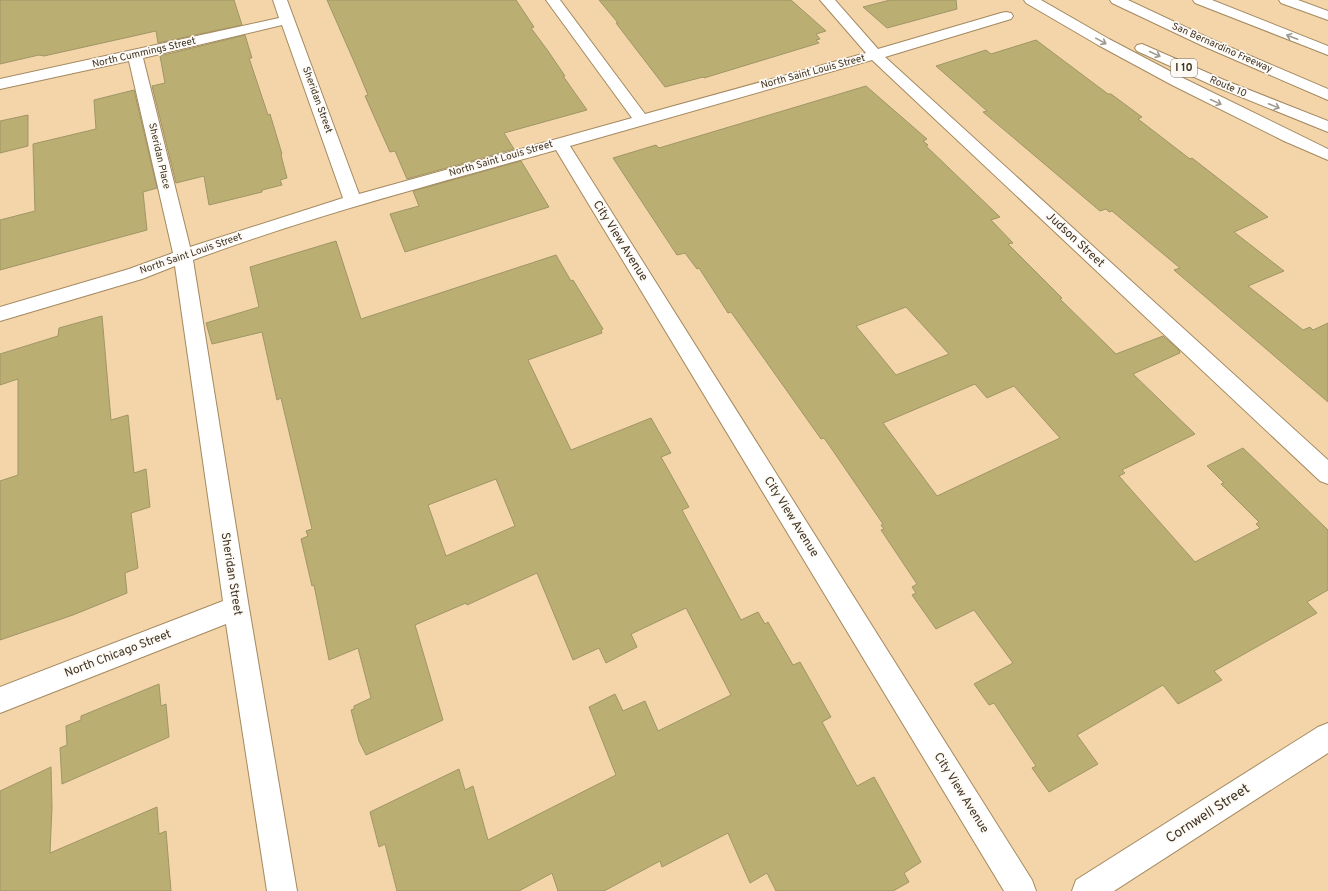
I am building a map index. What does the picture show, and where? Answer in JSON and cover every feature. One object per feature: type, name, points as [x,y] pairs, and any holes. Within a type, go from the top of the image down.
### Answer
[{"type":"main road","name":"Sheridan Street","points":[[280,0],[353,201]]},
{"type":"main road","points":[[553,0],[641,119]]},
{"type":"main road","name":"Judson Street","points":[[827,0],[836,8],[875,55],[1328,474]]},
{"type":"main road","points":[[1031,0],[1109,46],[1197,93],[1328,155]]},
{"type":"main road","name":"Route 10","points":[[1044,0],[1219,84],[1328,127]]},
{"type":"main road","name":"San Bernardino Freeway","points":[[1117,0],[1208,43],[1328,95]]},
{"type":"main road","points":[[1200,0],[1328,51]]},
{"type":"main road","points":[[1286,0],[1328,16]]},
{"type":"main road","name":"North Saint Louis Street","points":[[0,314],[135,274],[219,243],[353,201],[641,119],[875,55],[1006,16]]},
{"type":"main road","name":"North Cummings Street","points":[[0,84],[287,20]]},
{"type":"main road","name":"Sheridan Place","points":[[135,55],[183,257]]},
{"type":"main road","name":"City View Avenue","points":[[560,143],[1022,891]]},
{"type":"main road","name":"Sheridan Street","points":[[183,257],[236,608],[282,891]]},
{"type":"main road","name":"North Chicago Street","points":[[0,700],[236,608]]},
{"type":"main road","name":"Cornwell Street","points":[[1087,891],[1328,737]]},
{"type":"building","points":[[0,0],[234,0],[242,25],[158,43],[156,31],[44,56],[39,55],[0,64]]},
{"type":"building","points":[[327,0],[516,0],[534,27],[531,28],[587,110],[504,133],[514,149],[407,179],[395,151],[390,152],[365,96],[368,95]]},
{"type":"building","points":[[599,0],[791,0],[826,31],[816,34],[820,39],[816,40],[819,43],[704,78],[665,87],[616,23],[618,23]]},
{"type":"building","points":[[890,0],[956,0],[957,9],[887,28],[863,7]]},
{"type":"building","points":[[245,35],[252,58],[249,58],[268,115],[270,114],[282,154],[287,178],[280,180],[282,185],[262,190],[262,192],[209,205],[204,176],[176,183],[152,86],[165,83],[160,56]]},
{"type":"building","points":[[1036,40],[1108,94],[1111,94],[1142,117],[1138,119],[1190,159],[1192,158],[1268,217],[1234,232],[1284,271],[1248,286],[1303,330],[1310,327],[1313,330],[1328,323],[1328,402],[1174,270],[1180,268],[1112,211],[1109,212],[1106,209],[1100,211],[983,112],[987,111],[936,66],[986,50],[991,54]]},
{"type":"building","points":[[866,86],[927,139],[923,141],[928,145],[926,146],[1000,217],[991,220],[1013,243],[1008,244],[1062,298],[1060,299],[1116,354],[1163,336],[1179,350],[1180,353],[1133,374],[1195,434],[1122,470],[1125,473],[1119,476],[1195,562],[1260,528],[1256,524],[1259,522],[1221,484],[1224,483],[1207,466],[1243,448],[1328,530],[1328,590],[1307,602],[1317,613],[1214,671],[1222,680],[1178,704],[1163,685],[1077,735],[1098,764],[1049,792],[1032,768],[1036,766],[994,703],[989,705],[974,684],[1013,663],[974,610],[936,629],[912,595],[916,593],[912,587],[917,584],[881,530],[884,529],[881,525],[883,524],[829,445],[824,438],[821,439],[731,312],[728,313],[699,268],[697,269],[685,253],[677,255],[613,158],[656,145],[659,148]],"holes":[[[906,307],[949,354],[896,375],[856,326]],[[975,384],[987,398],[1014,386],[1060,438],[937,496],[883,423]]]},
{"type":"building","points":[[134,90],[157,188],[143,192],[147,230],[0,270],[0,220],[35,211],[33,144],[96,129],[94,100]]},
{"type":"building","points":[[28,115],[28,146],[0,153],[0,121]]},
{"type":"building","points":[[521,161],[549,207],[405,252],[390,214],[419,206],[413,191]]},
{"type":"building","points":[[336,241],[361,319],[556,255],[571,281],[573,280],[603,329],[601,330],[602,333],[528,360],[571,450],[651,418],[671,453],[661,457],[689,507],[682,510],[741,620],[758,612],[765,624],[768,622],[793,665],[800,662],[831,717],[822,722],[857,786],[874,777],[921,862],[904,873],[909,882],[893,891],[776,891],[767,873],[750,883],[728,833],[662,867],[660,861],[604,891],[558,891],[552,873],[519,891],[397,891],[385,844],[379,847],[370,812],[459,769],[465,790],[473,786],[488,840],[616,775],[589,707],[615,694],[623,711],[645,701],[658,731],[731,695],[686,608],[631,634],[637,647],[606,663],[599,648],[573,660],[537,573],[467,605],[466,603],[415,625],[443,720],[366,755],[359,741],[351,710],[354,709],[354,706],[371,698],[358,648],[329,660],[314,585],[312,586],[301,539],[308,536],[306,531],[312,529],[281,398],[277,400],[262,332],[212,344],[206,323],[259,307],[250,267]],"holes":[[[496,479],[515,526],[446,556],[428,505]]]},
{"type":"building","points":[[102,316],[111,420],[128,415],[134,473],[146,469],[150,507],[131,513],[138,568],[125,573],[127,593],[73,615],[0,640],[0,481],[18,475],[18,379],[0,385],[0,354],[58,336],[59,328]]},
{"type":"building","points":[[159,684],[161,706],[166,704],[169,737],[62,784],[60,748],[67,745],[66,726],[81,720],[81,716]]},
{"type":"building","points":[[51,767],[52,807],[50,853],[157,807],[159,834],[166,831],[171,891],[0,891],[0,791]]}]
